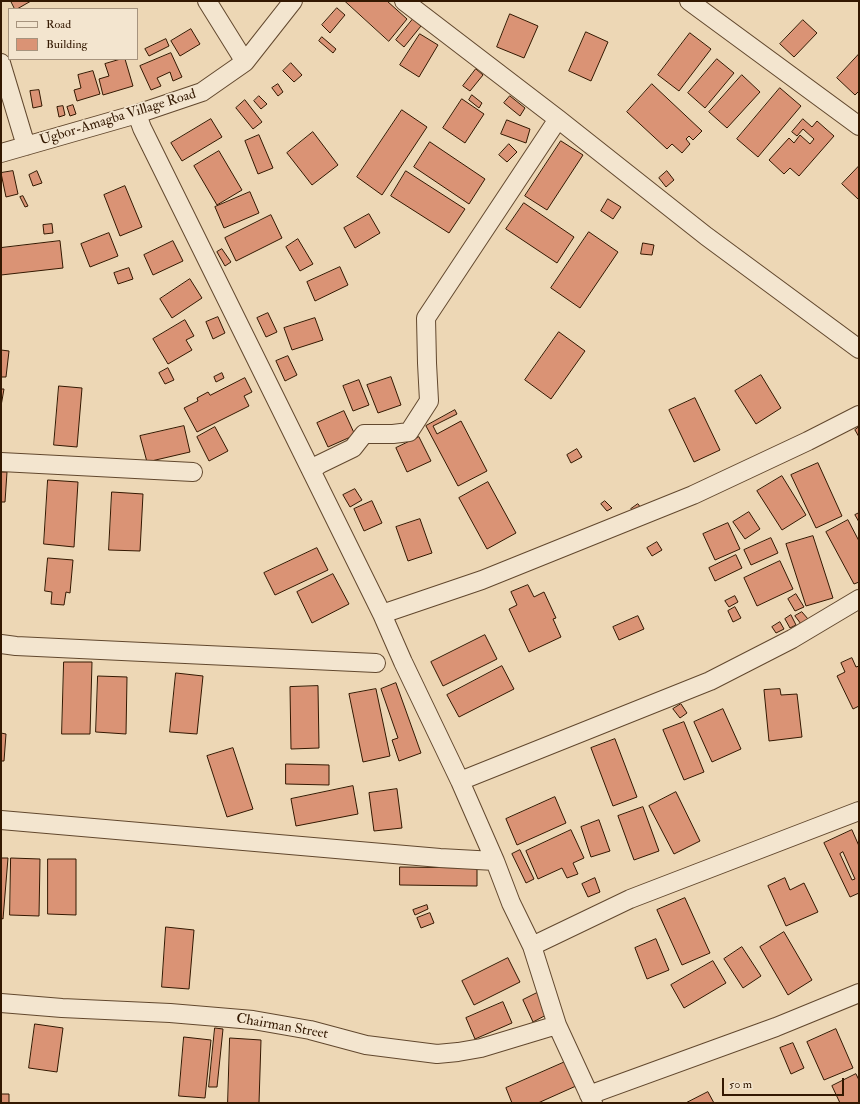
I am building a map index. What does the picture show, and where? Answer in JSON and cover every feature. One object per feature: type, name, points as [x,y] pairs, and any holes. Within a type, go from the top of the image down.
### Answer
[{"type":"street","points":[[206,1],[245,62]]},
{"type":"street","name":"Ugbor-Amagba Village Road","points":[[1,153],[137,114],[202,92],[245,62],[292,1]]},
{"type":"street","points":[[404,1],[558,119],[706,236],[859,349]]},
{"type":"street","points":[[689,1],[859,126]]},
{"type":"street","points":[[1,63],[26,146]]},
{"type":"street","points":[[137,114],[142,128],[382,614],[403,662],[460,781],[495,861],[511,903],[532,946],[557,1025],[591,1099],[859,993]]},
{"type":"street","points":[[311,470],[353,448],[364,434],[392,434],[409,432],[426,408],[429,402],[426,318],[558,119]]},
{"type":"street","points":[[382,614],[482,580],[693,495],[808,441],[859,415]]},
{"type":"street","points":[[1,462],[193,472]]},
{"type":"street","points":[[460,781],[710,681],[792,639],[859,599]]},
{"type":"street","points":[[1,644],[16,646],[376,663]]},
{"type":"street","points":[[532,946],[630,899],[859,812]]},
{"type":"street","points":[[1,820],[440,858],[495,861]]},
{"type":"street","name":"Chairman Street","points":[[1,1003],[62,1008],[170,1013],[253,1020],[310,1030],[366,1045],[437,1054],[481,1048],[557,1025]]},
{"type":"building","points":[[11,1],[31,1],[19,8],[14,8]]},
{"type":"building","points":[[345,1],[387,1],[407,19],[389,41]]},
{"type":"building","points":[[337,8],[345,15],[330,33],[322,25]]},
{"type":"building","points":[[510,14],[538,26],[524,58],[497,47]]},
{"type":"building","points":[[413,19],[421,26],[404,47],[396,40]]},
{"type":"building","points":[[803,20],[817,33],[794,57],[780,44]]},
{"type":"building","points":[[191,29],[200,44],[180,56],[171,41]]},
{"type":"building","points":[[586,32],[608,42],[591,81],[569,71]]},
{"type":"building","points":[[690,33],[711,49],[679,91],[658,75]]},
{"type":"building","points":[[420,34],[438,45],[419,77],[400,65]]},
{"type":"building","points":[[322,37],[336,49],[333,53],[319,41]]},
{"type":"building","points":[[166,39],[169,46],[149,56],[145,49]]},
{"type":"building","points":[[171,53],[182,77],[173,81],[170,72],[157,78],[161,86],[151,90],[140,66]]},
{"type":"building","points":[[859,54],[859,91],[855,95],[837,78]]},
{"type":"building","points":[[717,59],[734,73],[705,108],[688,93]]},
{"type":"building","points":[[118,60],[125,60],[133,86],[103,95],[99,79],[109,76],[105,64]]},
{"type":"building","points":[[291,63],[302,75],[294,82],[283,71]]},
{"type":"building","points":[[476,69],[483,75],[470,91],[463,86]]},
{"type":"building","points":[[93,71],[100,94],[77,101],[74,90],[81,88],[78,75]]},
{"type":"building","points":[[742,75],[760,92],[727,128],[709,112]]},
{"type":"building","points":[[278,84],[283,92],[278,96],[272,88]]},
{"type":"building","points":[[652,84],[702,131],[693,140],[689,136],[686,139],[690,144],[682,153],[672,144],[667,149],[627,112]]},
{"type":"building","points":[[780,88],[801,106],[758,157],[737,139]]},
{"type":"building","points":[[39,90],[42,106],[33,108],[30,91]]},
{"type":"building","points":[[472,95],[482,103],[479,108],[469,100]]},
{"type":"building","points":[[259,96],[267,104],[261,109],[254,101]]},
{"type":"building","points":[[510,96],[525,108],[520,116],[504,103]]},
{"type":"building","points":[[462,99],[484,114],[465,143],[443,128]]},
{"type":"building","points":[[245,100],[262,122],[253,129],[236,108]]},
{"type":"building","points":[[73,105],[76,114],[70,116],[67,107]]},
{"type":"building","points":[[63,106],[65,115],[59,117],[57,107]]},
{"type":"building","points":[[402,110],[427,127],[382,195],[357,177]]},
{"type":"building","points":[[211,119],[222,137],[182,161],[171,143]]},
{"type":"building","points":[[803,119],[812,127],[817,121],[834,136],[799,176],[790,168],[784,174],[769,160],[789,138],[794,143],[800,135],[810,144],[814,139],[803,129],[797,136],[792,132]]},
{"type":"building","points":[[507,120],[530,129],[526,143],[501,134]]},
{"type":"building","points":[[313,132],[338,165],[312,185],[287,153]]},
{"type":"building","points":[[259,135],[273,168],[258,174],[245,141]]},
{"type":"building","points":[[561,141],[583,155],[547,210],[525,196]]},
{"type":"building","points":[[430,142],[485,179],[469,204],[414,167]]},
{"type":"building","points":[[509,144],[517,152],[507,162],[499,155]]},
{"type":"building","points":[[219,151],[242,190],[217,205],[194,166]]},
{"type":"building","points":[[859,166],[859,198],[858,199],[842,184]]},
{"type":"building","points":[[13,171],[18,194],[6,197],[1,173]]},
{"type":"building","points":[[37,171],[42,183],[33,186],[29,175]]},
{"type":"building","points":[[406,171],[465,209],[449,233],[391,196]]},
{"type":"building","points":[[667,171],[674,180],[666,187],[659,178]]},
{"type":"building","points":[[125,186],[142,227],[120,236],[104,195]]},
{"type":"building","points":[[250,192],[259,213],[224,228],[215,207]]},
{"type":"building","points":[[23,196],[28,206],[25,207],[20,197]]},
{"type":"building","points":[[608,199],[621,207],[613,219],[601,211]]},
{"type":"building","points":[[524,203],[574,237],[557,263],[506,229]]},
{"type":"building","points":[[369,214],[380,233],[355,248],[344,228]]},
{"type":"building","points":[[271,215],[282,238],[236,261],[225,238]]},
{"type":"building","points":[[52,224],[53,233],[44,234],[43,225]]},
{"type":"building","points":[[589,232],[618,252],[580,308],[551,288]]},
{"type":"building","points":[[109,233],[118,256],[90,267],[81,244]]},
{"type":"building","points":[[298,239],[313,264],[300,271],[286,247]]},
{"type":"building","points":[[60,241],[63,268],[1,275],[1,248]]},
{"type":"building","points":[[173,241],[183,261],[153,275],[144,255]]},
{"type":"building","points":[[643,243],[654,245],[652,255],[641,254]]},
{"type":"building","points":[[222,249],[231,262],[225,266],[217,252]]},
{"type":"building","points":[[340,267],[348,285],[315,301],[307,282]]},
{"type":"building","points":[[129,268],[133,279],[118,284],[114,273]]},
{"type":"building","points":[[190,279],[202,298],[172,318],[160,299]]},
{"type":"building","points":[[268,313],[277,332],[266,337],[257,318]]},
{"type":"building","points":[[218,317],[225,333],[213,339],[206,322]]},
{"type":"building","points":[[315,318],[323,340],[292,350],[284,328]]},
{"type":"building","points":[[185,320],[194,336],[186,340],[192,350],[168,364],[153,339]]},
{"type":"building","points":[[559,332],[585,351],[551,399],[525,380]]},
{"type":"building","points":[[1,350],[9,351],[6,377],[1,377]]},
{"type":"building","points":[[288,356],[297,375],[285,381],[276,361]]},
{"type":"building","points":[[168,368],[174,380],[165,384],[159,373]]},
{"type":"building","points":[[222,373],[224,378],[216,382],[214,377]]},
{"type":"building","points":[[761,375],[781,408],[756,424],[735,391]]},
{"type":"building","points":[[391,377],[401,405],[378,413],[367,385]]},
{"type":"building","points":[[245,378],[252,392],[244,396],[249,406],[197,432],[184,408],[198,401],[197,398],[208,392],[210,395]]},
{"type":"building","points":[[359,380],[369,405],[353,411],[343,386]]},
{"type":"building","points":[[59,386],[82,388],[77,447],[54,445]]},
{"type":"building","points":[[1,389],[4,389],[1,406]]},
{"type":"building","points":[[695,398],[720,450],[694,462],[669,410]]},
{"type":"building","points":[[455,410],[457,414],[433,426],[437,434],[461,421],[487,471],[458,486],[426,426]]},
{"type":"building","points":[[344,411],[355,435],[328,447],[317,423]]},
{"type":"building","points":[[184,426],[190,452],[147,462],[140,436]]},
{"type":"building","points":[[215,427],[228,451],[209,461],[197,437]]},
{"type":"building","points":[[859,427],[859,437],[855,430]]},
{"type":"building","points":[[419,437],[431,461],[407,472],[396,448]]},
{"type":"building","points":[[577,449],[582,457],[571,463],[567,455]]},
{"type":"building","points":[[818,463],[842,516],[816,528],[791,475]]},
{"type":"building","points":[[1,472],[7,472],[5,502],[1,502]]},
{"type":"building","points":[[782,476],[806,515],[782,530],[757,491]]},
{"type":"building","points":[[48,480],[78,482],[74,547],[44,544]]},
{"type":"building","points":[[488,482],[516,533],[487,549],[459,498]]},
{"type":"building","points":[[355,489],[362,500],[350,507],[343,495]]},
{"type":"building","points":[[112,492],[143,494],[140,551],[109,550]]},
{"type":"building","points":[[372,501],[382,523],[364,531],[354,509]]},
{"type":"building","points":[[605,501],[612,508],[607,511],[601,504]]},
{"type":"building","points":[[638,504],[641,508],[634,513],[631,509]]},
{"type":"building","points":[[749,512],[760,529],[745,539],[733,522]]},
{"type":"building","points":[[859,513],[859,522],[855,515]]},
{"type":"building","points":[[420,519],[432,553],[408,561],[396,527]]},
{"type":"building","points":[[848,520],[859,541],[859,582],[854,584],[826,532]]},
{"type":"building","points":[[728,523],[740,549],[715,560],[703,534]]},
{"type":"building","points":[[813,536],[833,598],[806,606],[786,544]]},
{"type":"building","points":[[771,538],[778,553],[751,565],[744,550]]},
{"type":"building","points":[[657,542],[662,550],[652,556],[647,548]]},
{"type":"building","points":[[317,548],[328,570],[275,595],[264,573]]},
{"type":"building","points":[[736,555],[742,568],[715,581],[709,568]]},
{"type":"building","points":[[48,558],[73,560],[70,593],[66,592],[64,605],[51,604],[52,592],[45,591]]},
{"type":"building","points":[[780,561],[793,589],[757,606],[744,578]]},
{"type":"building","points":[[333,574],[349,604],[312,623],[297,592]]},
{"type":"building","points":[[528,585],[534,597],[544,592],[556,618],[553,619],[561,637],[529,652],[509,609],[517,605],[511,592]]},
{"type":"building","points":[[796,594],[804,607],[795,611],[788,599]]},
{"type":"building","points":[[735,596],[738,602],[729,607],[725,601]]},
{"type":"building","points":[[735,607],[741,618],[733,622],[728,611]]},
{"type":"building","points":[[802,612],[808,619],[801,624],[795,616]]},
{"type":"building","points":[[791,615],[796,625],[790,628],[785,619]]},
{"type":"building","points":[[638,616],[644,629],[619,640],[613,627]]},
{"type":"building","points":[[780,622],[784,629],[776,633],[772,627]]},
{"type":"building","points":[[485,635],[497,659],[443,686],[431,662]]},
{"type":"building","points":[[852,658],[856,667],[859,666],[859,706],[853,709],[837,676],[845,672],[841,663]]},
{"type":"building","points":[[64,662],[92,662],[90,734],[62,734]]},
{"type":"building","points":[[502,666],[514,689],[459,717],[447,695]]},
{"type":"building","points":[[176,673],[203,676],[197,734],[170,732]]},
{"type":"building","points":[[98,676],[127,677],[126,734],[96,732]]},
{"type":"building","points":[[396,683],[421,753],[399,761],[392,740],[398,738],[381,689]]},
{"type":"building","points":[[318,686],[319,748],[291,749],[290,687]]},
{"type":"building","points":[[376,689],[390,756],[363,762],[349,694]]},
{"type":"building","points":[[780,689],[781,695],[797,694],[802,737],[769,741],[764,690]]},
{"type":"building","points":[[681,704],[687,713],[680,718],[673,709]]},
{"type":"building","points":[[723,709],[741,749],[712,762],[694,722]]},
{"type":"building","points":[[684,722],[704,772],[684,780],[663,730]]},
{"type":"building","points":[[1,733],[6,734],[4,761],[1,761]]},
{"type":"building","points":[[615,739],[637,797],[613,806],[591,748]]},
{"type":"building","points":[[233,748],[253,809],[227,817],[207,756]]},
{"type":"building","points":[[286,764],[329,765],[329,785],[286,784]]},
{"type":"building","points":[[353,786],[358,814],[296,826],[291,799]]},
{"type":"building","points":[[397,789],[402,828],[374,831],[369,793]]},
{"type":"building","points":[[676,792],[700,841],[674,854],[649,806]]},
{"type":"building","points":[[555,797],[566,823],[517,845],[506,819]]},
{"type":"building","points":[[643,807],[659,851],[634,860],[618,816]]},
{"type":"building","points":[[599,820],[610,851],[591,857],[581,827]]},
{"type":"building","points":[[571,830],[584,858],[573,863],[578,874],[567,878],[562,868],[538,879],[526,851]]},
{"type":"building","points":[[852,830],[859,846],[859,893],[850,897],[824,843]]},
{"type":"building","points":[[520,850],[534,879],[526,883],[512,854]]},
{"type":"building","points":[[843,852],[855,879],[852,880],[840,854]]},
{"type":"building","points":[[1,858],[8,858],[3,919],[1,918]]},
{"type":"building","points":[[11,858],[40,859],[39,916],[10,915]]},
{"type":"building","points":[[48,859],[76,859],[76,915],[48,914]]},
{"type":"building","points":[[400,867],[477,868],[477,886],[400,885]]},
{"type":"building","points":[[595,878],[600,892],[588,897],[582,884]]},
{"type":"building","points":[[785,878],[790,890],[804,883],[818,912],[786,926],[768,886]]},
{"type":"building","points":[[685,898],[710,953],[682,965],[657,910]]},
{"type":"building","points":[[427,905],[428,909],[415,915],[413,910]]},
{"type":"building","points":[[430,913],[434,923],[421,928],[417,918]]},
{"type":"building","points":[[166,927],[194,930],[189,989],[162,987]]},
{"type":"building","points":[[784,932],[812,980],[788,995],[760,947]]},
{"type":"building","points":[[656,939],[669,970],[647,979],[635,948]]},
{"type":"building","points":[[742,947],[761,976],[743,988],[724,959]]},
{"type":"building","points":[[508,958],[520,982],[474,1005],[462,981]]},
{"type":"building","points":[[713,961],[726,983],[684,1008],[671,985]]},
{"type":"building","points":[[539,992],[550,1013],[533,1022],[523,1000]]},
{"type":"building","points":[[503,1002],[512,1023],[475,1039],[466,1018]]},
{"type":"building","points":[[35,1024],[63,1028],[57,1072],[29,1068]]},
{"type":"building","points":[[215,1028],[223,1029],[217,1087],[209,1087]]},
{"type":"building","points":[[836,1029],[853,1068],[824,1080],[807,1042]]},
{"type":"building","points":[[184,1037],[211,1040],[205,1098],[179,1096]]},
{"type":"building","points":[[230,1038],[261,1040],[259,1103],[228,1103]]},
{"type":"building","points":[[793,1043],[804,1068],[791,1074],[780,1048]]},
{"type":"building","points":[[565,1062],[576,1086],[538,1103],[512,1103],[506,1088]]},
{"type":"building","points":[[856,1074],[859,1080],[859,1103],[840,1103],[832,1086]]},
{"type":"building","points":[[708,1092],[714,1103],[686,1103]]},
{"type":"building","points":[[1,1094],[9,1094],[9,1103],[1,1103]]}]
